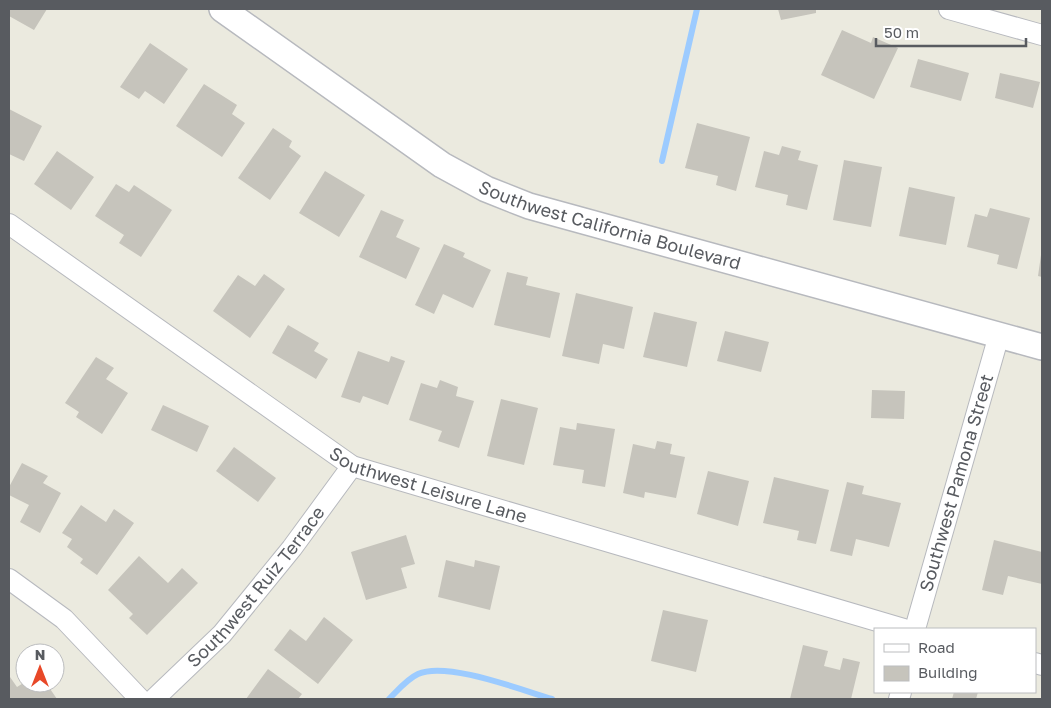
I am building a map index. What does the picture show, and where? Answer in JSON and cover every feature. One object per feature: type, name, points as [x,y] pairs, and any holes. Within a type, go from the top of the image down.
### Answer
[{"type":"street","name":"Southwest California Boulevard","points":[[222,9],[442,164],[486,189],[529,206],[1042,347]]},
{"type":"street","points":[[949,9],[1042,35]]},
{"type":"street","name":"Southwest Leisure Lane","points":[[9,224],[352,466],[901,628]]},
{"type":"street","name":"Southwest Pamona Street","points":[[915,628],[999,335]]},
{"type":"street","name":"Southwest Ruiz Terrace","points":[[154,699],[222,634],[292,548],[352,466]]},
{"type":"street","points":[[9,579],[64,620],[140,699]]},
{"type":"building","points":[[9,9],[47,9],[34,30],[9,16]]},
{"type":"building","points":[[778,9],[816,9],[816,13],[781,20]]},
{"type":"building","points":[[842,30],[871,43],[873,37],[898,48],[874,99],[821,75]]},
{"type":"building","points":[[150,43],[188,69],[164,104],[145,91],[139,99],[120,87]]},
{"type":"building","points":[[918,59],[969,73],[961,101],[910,87]]},
{"type":"building","points":[[1000,73],[1040,82],[1033,108],[995,98]]},
{"type":"building","points":[[204,84],[237,105],[232,114],[245,123],[222,157],[176,126]]},
{"type":"building","points":[[9,109],[42,126],[24,161],[9,154]]},
{"type":"building","points":[[697,123],[750,137],[736,191],[716,185],[718,176],[685,168]]},
{"type":"building","points":[[273,128],[292,141],[289,147],[301,156],[270,200],[238,178]]},
{"type":"building","points":[[782,146],[801,151],[798,160],[818,165],[807,210],[786,205],[788,195],[755,187],[764,151],[779,155]]},
{"type":"building","points":[[57,151],[94,177],[71,210],[34,184]]},
{"type":"building","points":[[844,160],[882,167],[871,227],[833,220]]},
{"type":"building","points":[[325,171],[365,195],[339,237],[299,213]]},
{"type":"building","points":[[116,184],[129,192],[134,185],[172,210],[141,257],[119,243],[124,235],[95,216]]},
{"type":"building","points":[[909,187],[955,197],[946,245],[899,236]]},
{"type":"building","points":[[990,208],[1030,218],[1017,269],[997,264],[999,255],[967,247],[975,214],[987,217]]},
{"type":"building","points":[[381,210],[404,220],[396,237],[420,248],[406,279],[359,257]]},
{"type":"building","points":[[444,244],[465,253],[463,257],[491,270],[473,308],[443,294],[434,314],[415,305]]},
{"type":"building","points":[[1042,256],[1042,277],[1038,276]]},
{"type":"building","points":[[507,272],[528,277],[526,285],[560,293],[550,338],[494,325]]},
{"type":"building","points":[[264,274],[285,289],[250,338],[213,311],[238,275],[255,286]]},
{"type":"building","points":[[576,293],[633,307],[624,349],[603,344],[599,364],[562,356]]},
{"type":"building","points":[[654,312],[697,322],[687,367],[643,357]]},
{"type":"building","points":[[288,325],[319,343],[314,351],[328,359],[316,379],[272,353]]},
{"type":"building","points":[[725,331],[769,342],[761,372],[717,361]]},
{"type":"building","points":[[358,351],[389,362],[391,356],[405,361],[388,405],[363,396],[360,403],[341,397]]},
{"type":"building","points":[[96,357],[114,368],[106,379],[128,393],[102,434],[76,417],[79,412],[65,403]]},
{"type":"building","points":[[440,380],[458,387],[456,396],[474,401],[459,448],[438,441],[442,431],[409,420],[421,383],[437,388]]},
{"type":"building","points":[[872,390],[905,391],[904,419],[871,418]]},
{"type":"building","points":[[501,399],[538,408],[524,465],[487,456]]},
{"type":"building","points":[[163,405],[209,426],[197,452],[151,430]]},
{"type":"building","points":[[577,423],[615,429],[605,487],[582,483],[584,470],[553,465],[560,427],[576,430]]},
{"type":"building","points":[[657,441],[672,444],[670,454],[685,457],[676,498],[645,492],[644,498],[623,493],[633,444],[655,449]]},
{"type":"building","points":[[234,447],[276,478],[258,502],[216,471]]},
{"type":"building","points":[[22,463],[48,476],[43,483],[61,493],[40,533],[20,522],[29,505],[9,495],[9,487]]},
{"type":"building","points":[[708,471],[749,481],[738,526],[697,514]]},
{"type":"building","points":[[774,477],[829,490],[816,544],[797,540],[799,531],[763,523]]},
{"type":"building","points":[[847,482],[864,486],[862,494],[901,503],[889,547],[856,539],[852,556],[830,551]]},
{"type":"building","points":[[81,505],[106,522],[114,509],[134,523],[97,575],[80,563],[83,559],[67,547],[72,539],[62,533]]},
{"type":"building","points":[[406,535],[415,564],[401,568],[407,588],[366,600],[351,552]]},
{"type":"building","points":[[994,540],[1042,552],[1042,584],[1008,576],[1003,595],[982,590]]},
{"type":"building","points":[[139,556],[168,583],[182,568],[198,583],[147,635],[129,618],[133,614],[108,590]]},
{"type":"building","points":[[446,560],[474,567],[475,560],[500,566],[490,610],[438,597]]},
{"type":"building","points":[[663,610],[708,620],[696,672],[651,661]]},
{"type":"building","points":[[324,617],[353,640],[318,684],[274,650],[290,629],[306,641]]},
{"type":"building","points":[[803,645],[828,651],[824,666],[840,670],[843,658],[860,662],[851,699],[790,699]]},
{"type":"building","points":[[268,669],[302,694],[298,699],[246,699]]},
{"type":"building","points":[[10,677],[15,684],[15,693],[53,693],[57,699],[9,699]]},
{"type":"building","points":[[954,693],[978,693],[976,699],[952,699]]},
{"type":"waterway","points":[[662,161],[697,9]]},
{"type":"waterway","points":[[389,699],[414,676],[431,671],[447,671],[484,678],[552,699]]}]
